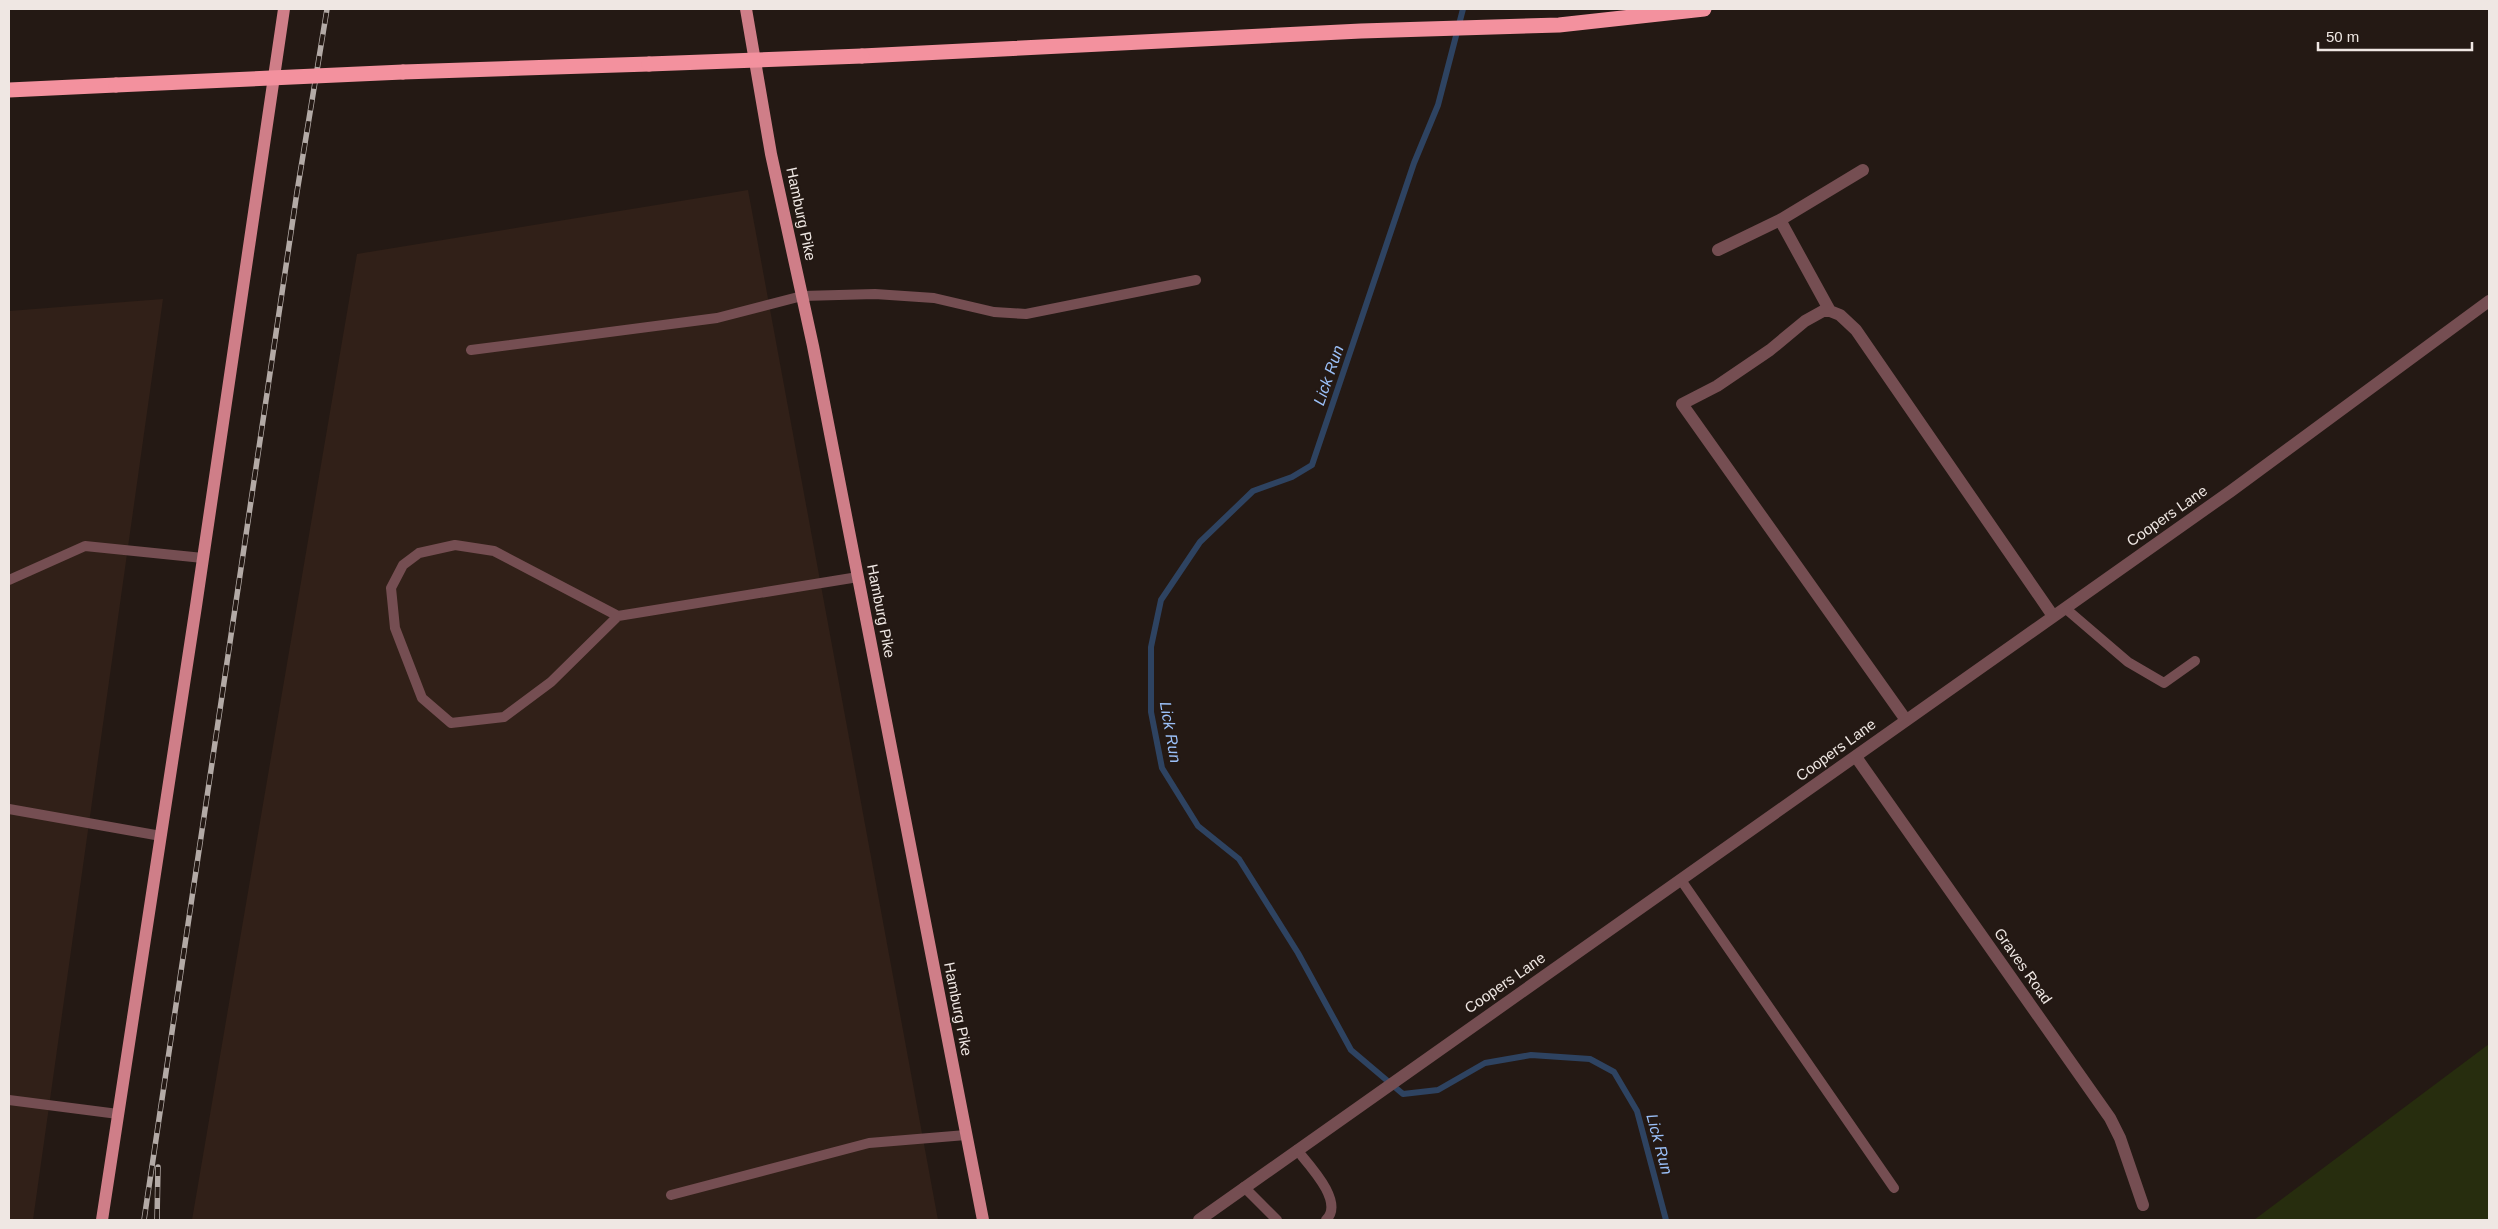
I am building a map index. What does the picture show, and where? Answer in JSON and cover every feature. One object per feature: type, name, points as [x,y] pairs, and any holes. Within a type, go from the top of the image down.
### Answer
[{"type":"highway","points":[[9,88],[862,56],[1361,31],[1559,25],[1704,9]]},
{"type":"main road","points":[[102,1220],[284,9]]},
{"type":"main road","name":"Hamburg Pike","points":[[746,9],[772,154],[858,577],[983,1220]]},
{"type":"street","points":[[1718,250],[1780,220],[1863,170]]},
{"type":"street","points":[[1780,220],[1830,311]]},
{"type":"street","name":"Coopers Lane","points":[[1199,1220],[2231,492],[2489,301]]},
{"type":"street","points":[[1906,720],[1682,404],[1717,386],[1770,350],[1805,321],[1824,311],[1840,315],[1856,330],[2053,616]]},
{"type":"street","name":"Graves Road","points":[[1856,756],[2110,1118],[2120,1138],[2143,1205]]},
{"type":"lane","points":[[471,350],[717,318],[802,296],[875,294],[934,298],[994,312],[1026,314],[1196,280]]},
{"type":"lane","points":[[618,616],[494,551],[455,545],[419,553],[403,565],[391,588],[395,628],[422,698],[451,723],[504,717],[551,682],[618,616],[858,577]]},
{"type":"lane","points":[[9,580],[85,546],[203,558]]},
{"type":"lane","points":[[2065,608],[2128,662],[2164,683],[2195,662]]},
{"type":"lane","points":[[9,809],[161,836]]},
{"type":"lane","points":[[1681,880],[1894,1188]]},
{"type":"lane","points":[[9,1101],[118,1114]]},
{"type":"lane","points":[[671,1195],[869,1143],[966,1135]]},
{"type":"lane","points":[[1297,1150],[1325,1186],[1332,1202],[1329,1217],[1326,1220]]},
{"type":"lane","points":[[1244,1188],[1277,1220]]},
{"type":"shaded area","points":[[748,190],[938,1220],[192,1220],[357,254]]},
{"type":"shaded area","points":[[163,299],[33,1220],[9,1220],[9,311]]},
{"type":"green space","points":[[2489,1044],[2489,1220],[2254,1220]]},
{"type":"waterway","name":"Lick Run","points":[[1463,9],[1438,105],[1414,163],[1312,465],[1292,477],[1253,491],[1200,542],[1161,600],[1151,647],[1151,712],[1162,768],[1198,826],[1239,859],[1298,953],[1351,1050],[1403,1094],[1438,1090],[1485,1063],[1531,1055],[1590,1059],[1614,1072],[1637,1111],[1666,1220]]},
{"type":"railway","points":[[144,1220],[297,192],[327,9]]},
{"type":"railway","points":[[157,1220],[158,1167]]}]
